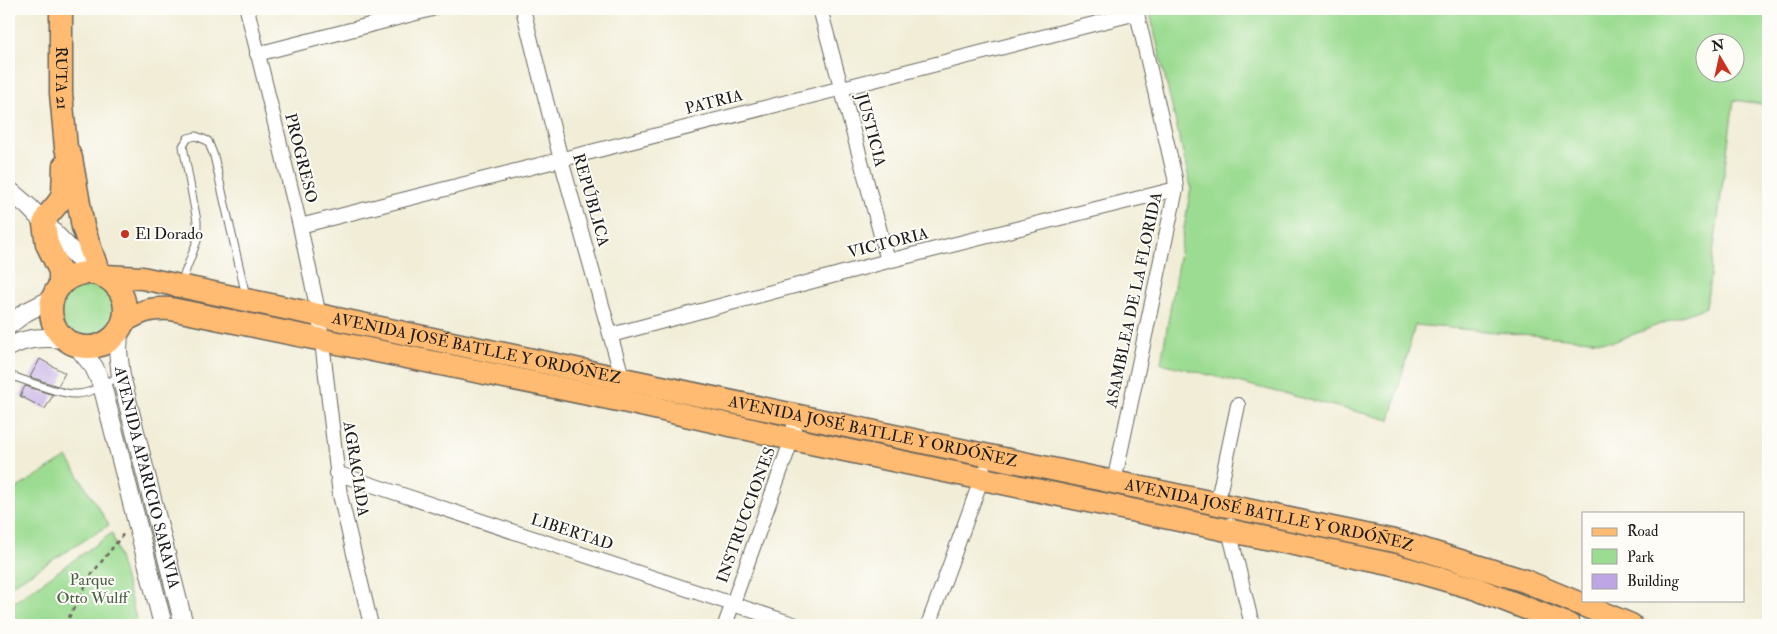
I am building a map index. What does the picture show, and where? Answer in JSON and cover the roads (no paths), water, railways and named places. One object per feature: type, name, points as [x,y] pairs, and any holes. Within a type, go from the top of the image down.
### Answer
[{"type":"main road","name":"RUTA 21","points":[[61,9],[61,93],[66,148],[71,158],[84,227],[99,274]]},
{"type":"main road","name":"RUTA 21","points":[[46,234],[48,215],[59,202],[63,192],[63,157],[66,148]]},
{"type":"main road","points":[[46,234],[60,271],[51,317],[54,326],[71,342],[88,347],[100,345],[110,339],[121,326],[125,311],[124,300],[113,282],[99,274],[80,273],[69,278],[56,292]]},
{"type":"main road","name":"AVENIDA JOSÉ BATLLE Y ORDÓÑEZ","points":[[99,274],[142,278],[319,316],[623,390],[792,439],[1394,565],[1477,590],[1560,623]]},
{"type":"main road","name":"AVENIDA JOSÉ BATLLE Y ORDÓÑEZ","points":[[121,326],[140,312],[155,308],[170,308],[322,340],[623,390],[796,415],[1399,542],[1483,567],[1534,585],[1631,625]]},
{"type":"street","name":"PROGRESO","points":[[247,9],[300,226],[319,316]]},
{"type":"street","points":[[257,54],[432,9]]},
{"type":"street","name":"REPÚBLICA","points":[[523,9],[561,160],[611,336],[623,390]]},
{"type":"street","name":"JUSTICIA","points":[[820,9],[888,261]]},
{"type":"street","name":"PATRIA","points":[[300,226],[1137,11]]},
{"type":"street","name":"ASAMBLEA DE LA FLORIDA","points":[[1114,482],[1176,189],[1176,178],[1137,11]]},
{"type":"street","name":"VICTORIA","points":[[611,336],[888,261],[1176,189]]},
{"type":"street","points":[[12,193],[29,207],[46,234],[99,274]]},
{"type":"street","points":[[9,325],[56,292]]},
{"type":"street","name":"AGRACIADA","points":[[319,316],[336,473],[371,625]]},
{"type":"street","name":"AVENIDA APARICIO SARAVIA","points":[[121,326],[118,351],[121,376],[184,625]]},
{"type":"street","points":[[9,347],[30,339],[45,337],[71,342]]},
{"type":"street","name":"AVENIDA APARICIO SARAVIA","points":[[71,342],[94,367],[102,385],[163,625]]},
{"type":"street","points":[[1238,405],[1226,506],[1229,530],[1252,625]]},
{"type":"street","name":"INSTRUCCIONES","points":[[725,625],[792,439],[796,415]]},
{"type":"street","points":[[928,625],[983,479],[988,456]]},
{"type":"street","name":"LIBERTAD","points":[[336,473],[796,625]]},
{"type":"street","points":[[1477,590],[1483,567]]},
{"type":"lane","points":[[180,286],[197,241],[197,221],[183,146],[188,138],[196,136],[208,141],[214,156],[247,301]]},
{"type":"lane","points":[[9,376],[77,394],[121,376]]},
{"type":"place","name":"El Dorado","points":[[125,234]]},
{"type":"park label","name":"Parque Otto Wulff","points":[[92,589]]}]
